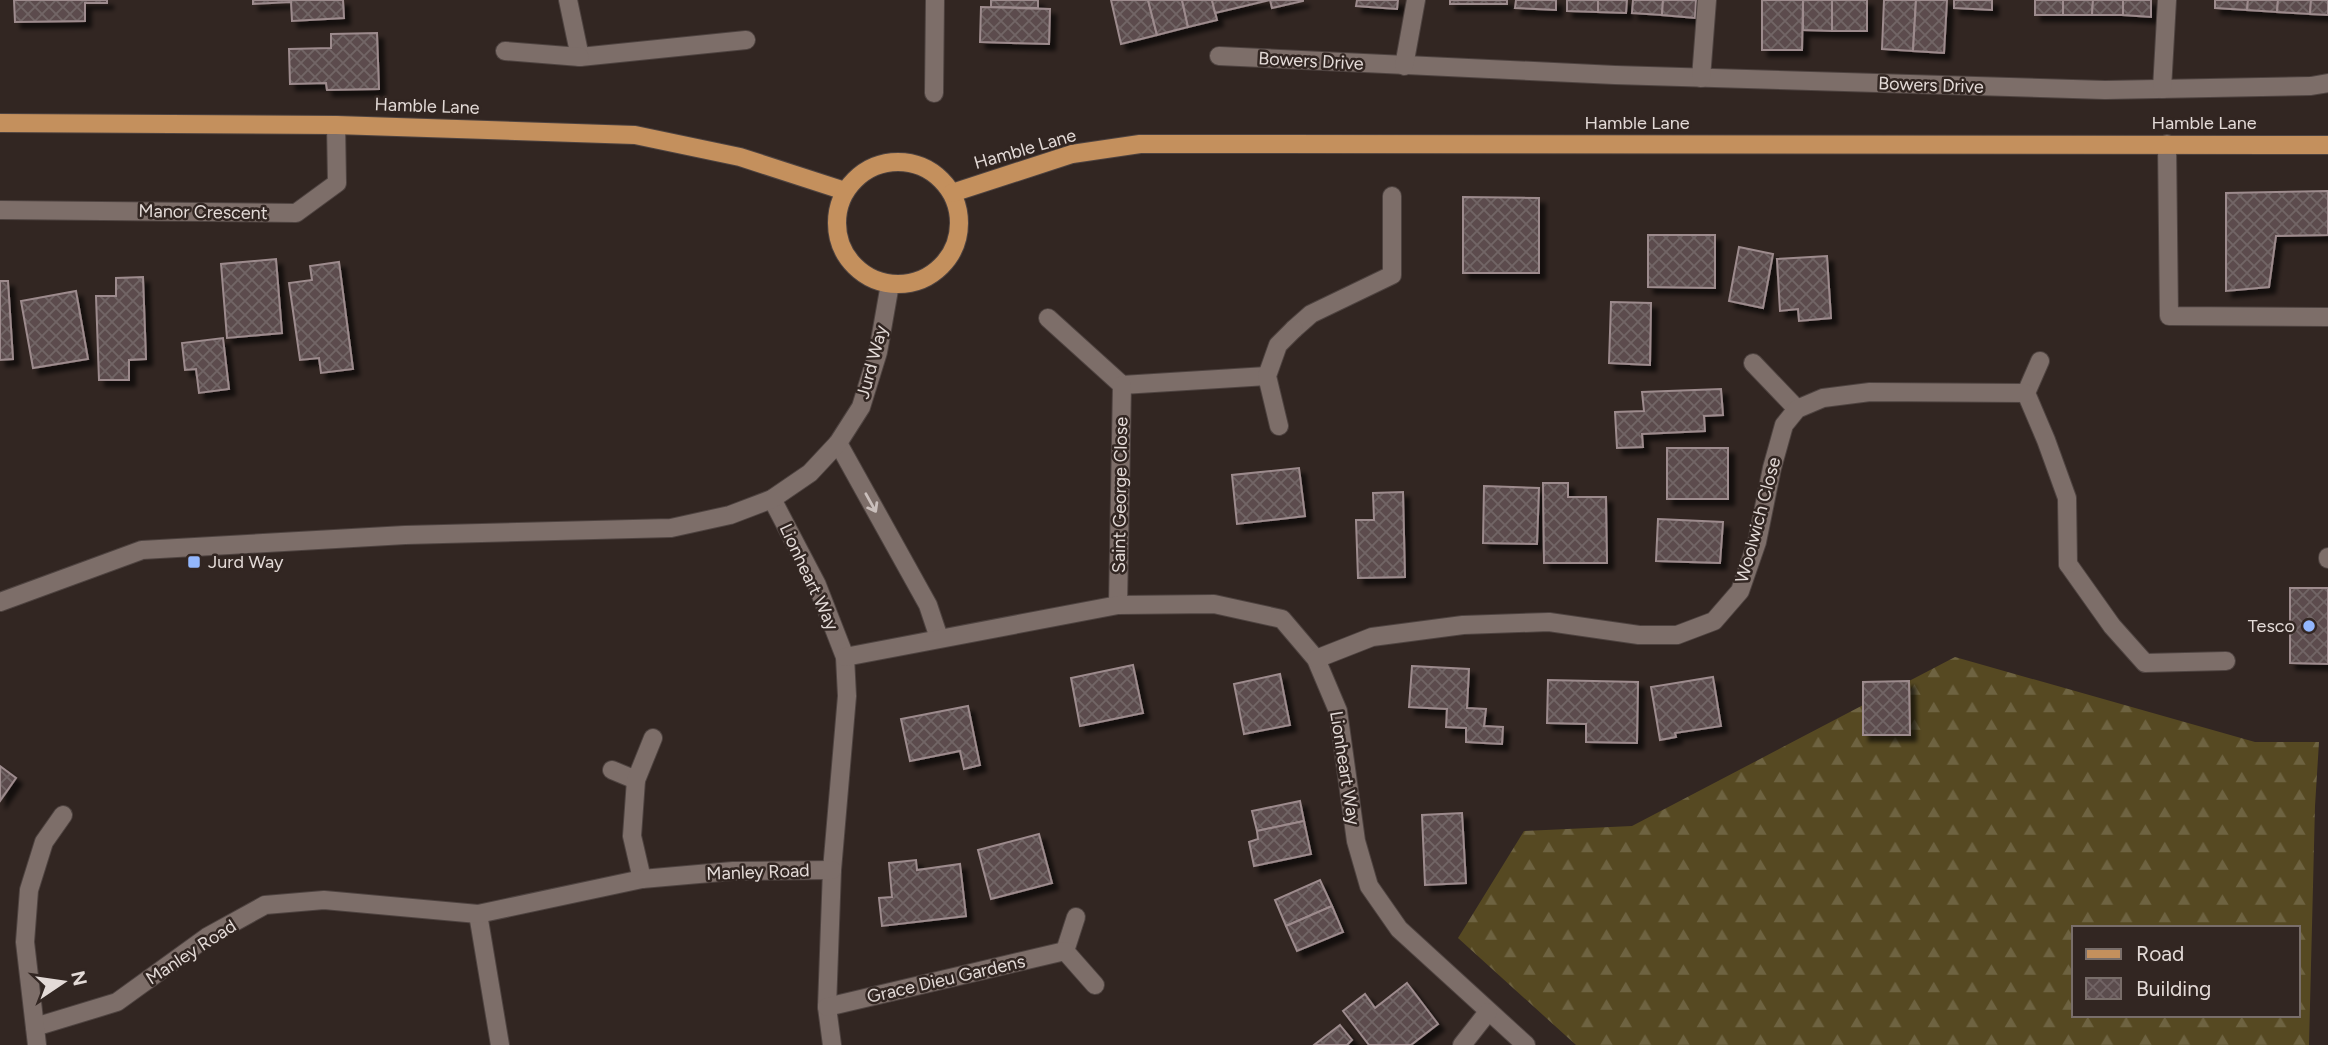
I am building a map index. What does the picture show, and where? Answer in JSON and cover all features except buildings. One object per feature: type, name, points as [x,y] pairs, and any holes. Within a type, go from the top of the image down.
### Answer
[{"type":"main road","name":"Hamble Lane","points":[[0,123],[336,125],[635,135],[740,157],[845,191]]},
{"type":"main road","name":"Hamble Lane","points":[[952,193],[1072,154],[1140,144],[2328,145]]},
{"type":"main road","points":[[904,161],[920,165],[939,176],[952,193],[958,211],[959,231],[953,249],[942,266],[927,277],[909,284],[890,284],[870,278],[854,266],[842,250],[837,230],[837,210],[845,191],[856,177],[870,167],[886,162],[904,161]]},
{"type":"street","points":[[568,0],[580,57]]},
{"type":"street","points":[[934,93],[935,0]]},
{"type":"street","points":[[1404,66],[1416,0]]},
{"type":"street","points":[[1701,78],[1707,0]]},
{"type":"street","points":[[2162,89],[2167,0]]},
{"type":"street","points":[[505,51],[580,57],[746,40]]},
{"type":"street","name":"Bowers Drive","points":[[1219,56],[1701,78],[2105,90],[2311,86],[2328,83]]},
{"type":"street","name":"Manor Crescent","points":[[0,210],[296,213],[337,183],[336,125]]},
{"type":"street","points":[[2167,144],[2169,316],[2328,317]]},
{"type":"street","points":[[1279,426],[1267,376],[1278,345],[1311,314],[1392,275],[1392,196]]},
{"type":"street","name":"Jurd Way","points":[[0,602],[142,550],[405,535],[671,528],[730,515],[772,499],[810,473],[838,443],[861,407],[878,352],[890,284]]},
{"type":"street","points":[[1048,318],[1122,384],[1267,376]]},
{"type":"street","points":[[2040,361],[2026,393],[2067,498],[2068,564],[2112,626],[2145,663],[2226,661]]},
{"type":"street","points":[[1753,363],[1797,409],[1823,398],[1870,392],[2026,393]]},
{"type":"street","name":"Saint George Close","points":[[1118,605],[1122,384]]},
{"type":"street","name":"Woolwich Close","points":[[1316,659],[1372,637],[1463,625],[1549,622],[1639,635],[1677,635],[1714,621],[1740,591],[1756,542],[1784,425],[1797,409]]},
{"type":"street","points":[[838,443],[928,605],[939,638]]},
{"type":"street","name":"Lionheart Way","points":[[772,499],[817,585],[845,657],[847,696],[832,870],[827,1007],[832,1045]]},
{"type":"street","name":"Lionheart Way","points":[[845,657],[1118,605],[1214,604],[1282,619],[1316,659],[1338,711],[1356,841],[1369,886],[1399,929],[1526,1045]]},
{"type":"street","points":[[642,879],[632,836],[636,780],[653,738]]},
{"type":"street","points":[[611,770],[636,780]]},
{"type":"street","name":"Manley Road","points":[[63,815],[44,842],[29,890],[25,942],[36,1036],[117,1002],[207,937],[265,905],[324,900],[478,914],[642,879],[733,872],[832,870]]},
{"type":"street","points":[[478,914],[500,1045]]},
{"type":"street","points":[[1076,917],[1065,951],[1095,985]]},
{"type":"street","name":"Grace Dieu Gardens","points":[[827,1007],[1065,951]]},
{"type":"street","points":[[1462,1045],[1488,1012]]},
{"type":"green space","points":[[1955,657],[2255,742],[2319,742],[2309,1045],[1576,1045],[1458,938],[1524,831],[1632,826]]},
{"type":"place","name":"Jurd Way","points":[[194,562]]},
{"type":"place","name":"Tesco","points":[[2309,626]]}]
